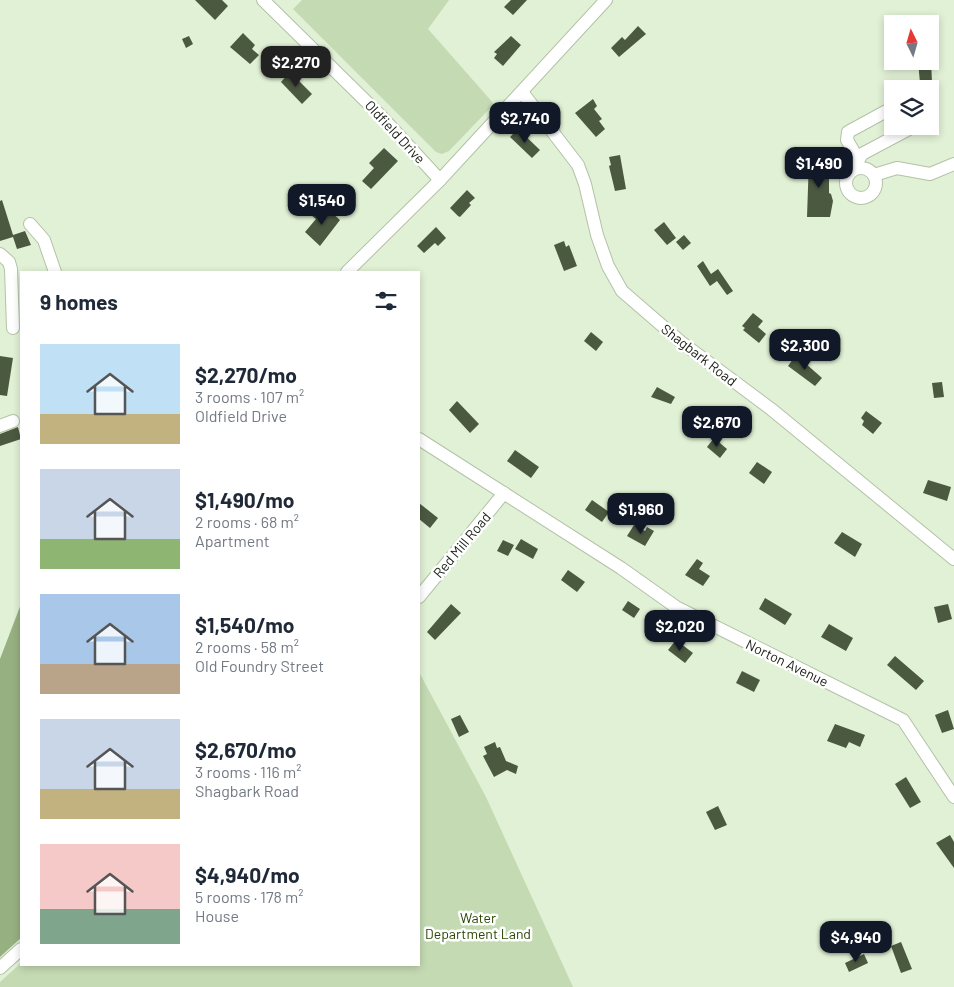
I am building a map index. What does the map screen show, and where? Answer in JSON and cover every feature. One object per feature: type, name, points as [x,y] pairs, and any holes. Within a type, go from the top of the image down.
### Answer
[{"type":"street","name":"Oldfield Drive","points":[[263,0],[382,117],[440,180]]},
{"type":"street","points":[[348,271],[440,180],[606,0]]},
{"type":"street","name":"Shagbark Road","points":[[522,92],[578,165],[585,184],[597,235],[608,266],[622,291],[681,342],[771,409],[954,559]]},
{"type":"street","points":[[884,112],[848,132],[847,140],[856,164],[874,175],[876,180],[875,190],[867,197],[857,197],[848,191],[847,176],[856,164],[862,154],[898,135]]},
{"type":"street","points":[[874,175],[897,168],[930,174],[954,164]]},
{"type":"street","points":[[30,224],[44,240],[55,271]]},
{"type":"street","points":[[0,254],[9,262],[11,269],[11,327]]},
{"type":"street","points":[[0,426],[13,421]]},
{"type":"street","name":"Norton Avenue","points":[[420,440],[676,607],[903,720],[954,797]]},
{"type":"street","name":"Red Mill Road","points":[[420,596],[504,493]]},
{"type":"street","points":[[0,968],[20,950]]},
{"type":"green space","points":[[302,0],[449,0],[428,29],[494,104],[449,151],[442,154],[436,152],[293,9]]},
{"type":"green space","points":[[20,607],[20,939],[0,957],[0,659]]},
{"type":"green space","name":"Water Department Land","points":[[420,674],[486,797],[573,987],[0,987],[0,982],[20,964],[20,966],[420,966]]},
{"type":"building","points":[[195,0],[222,0],[228,6],[215,20]]},
{"type":"building","points":[[511,0],[527,0],[513,15],[504,7]]},
{"type":"building","points":[[638,26],[646,34],[619,57],[611,48],[622,37],[625,40]]},
{"type":"building","points":[[243,33],[255,45],[252,49],[259,55],[250,64],[230,47]]},
{"type":"building","points":[[189,36],[193,44],[186,48],[182,39]]},
{"type":"building","points":[[511,36],[521,45],[503,66],[494,58],[497,54],[494,52]]},
{"type":"building","points":[[919,70],[931,70],[932,80],[920,80]]},
{"type":"building","points":[[290,72],[312,94],[302,104],[281,82]]},
{"type":"building","points":[[593,99],[597,106],[594,109],[602,119],[599,121],[605,129],[596,137],[575,113]]},
{"type":"building","points":[[518,129],[540,150],[532,158],[510,137]]},
{"type":"building","points":[[384,148],[398,161],[371,189],[362,181],[374,168],[369,163]]},
{"type":"building","points":[[620,155],[626,189],[615,191],[609,166],[611,165],[609,157]]},
{"type":"building","points":[[809,159],[829,159],[829,193],[833,201],[830,217],[807,217]]},
{"type":"building","points":[[467,190],[475,198],[469,203],[471,205],[460,217],[450,208]]},
{"type":"building","points":[[2,200],[13,235],[25,231],[31,245],[17,249],[13,237],[0,241],[0,201]]},
{"type":"building","points":[[317,208],[328,216],[331,212],[340,220],[320,246],[305,232],[316,219],[311,215]]},
{"type":"building","points":[[664,222],[676,238],[667,245],[654,230]]},
{"type":"building","points":[[436,227],[446,238],[438,246],[435,243],[424,253],[417,246]]},
{"type":"building","points":[[684,235],[691,243],[683,250],[676,242]]},
{"type":"building","points":[[564,241],[566,247],[569,245],[577,266],[564,271],[554,245]]},
{"type":"building","points":[[703,261],[711,274],[718,269],[733,291],[727,295],[717,281],[710,286],[697,266]]},
{"type":"building","points":[[753,313],[763,321],[758,327],[766,334],[759,343],[743,330],[745,328],[742,326]]},
{"type":"building","points":[[591,332],[603,342],[596,351],[584,341]]},
{"type":"building","points":[[796,355],[822,378],[815,386],[788,366]]},
{"type":"building","points":[[0,356],[13,358],[7,396],[0,395]]},
{"type":"building","points":[[942,382],[944,397],[934,398],[932,383]]},
{"type":"building","points":[[657,387],[675,397],[671,404],[651,397]]},
{"type":"building","points":[[457,401],[479,424],[470,433],[449,410]]},
{"type":"building","points":[[866,411],[882,423],[873,434],[862,425],[864,421],[861,418]]},
{"type":"building","points":[[18,427],[20,439],[0,446],[0,434]]},
{"type":"building","points":[[714,438],[727,449],[720,458],[707,447]]},
{"type":"building","points":[[515,450],[539,467],[531,478],[507,461]]},
{"type":"building","points":[[757,462],[772,472],[764,484],[749,473]]},
{"type":"building","points":[[928,480],[951,487],[947,501],[923,493]]},
{"type":"building","points":[[592,500],[609,512],[602,522],[585,510]]},
{"type":"building","points":[[420,504],[438,518],[430,528],[420,520]]},
{"type":"building","points":[[634,525],[645,531],[647,527],[654,531],[645,546],[627,536]]},
{"type":"building","points":[[842,532],[862,544],[855,557],[834,543]]},
{"type":"building","points":[[521,539],[538,549],[533,559],[515,549]]},
{"type":"building","points":[[503,540],[514,545],[508,556],[497,551]]},
{"type":"building","points":[[697,559],[703,563],[699,569],[710,576],[703,586],[685,575]]},
{"type":"building","points":[[568,570],[585,582],[577,592],[561,580]]},
{"type":"building","points":[[765,598],[792,614],[785,625],[759,609]]},
{"type":"building","points":[[628,601],[640,609],[634,618],[622,610]]},
{"type":"building","points":[[451,604],[461,613],[435,640],[427,632]]},
{"type":"building","points":[[948,604],[952,619],[938,623],[934,607]]},
{"type":"building","points":[[829,624],[853,638],[846,651],[821,637]]},
{"type":"building","points":[[676,640],[693,653],[685,663],[668,650]]},
{"type":"building","points":[[895,656],[924,681],[916,690],[887,665]]},
{"type":"building","points":[[742,671],[760,680],[754,692],[736,683]]},
{"type":"building","points":[[948,710],[954,729],[942,733],[935,715]]},
{"type":"building","points":[[460,715],[469,732],[459,737],[451,719]]},
{"type":"building","points":[[835,724],[865,735],[860,747],[849,742],[846,748],[827,741]]},
{"type":"building","points":[[495,742],[497,748],[500,747],[506,761],[518,766],[516,774],[507,770],[494,777],[483,756],[487,754],[484,747]]},
{"type":"building","points":[[906,777],[921,802],[910,808],[895,784]]},
{"type":"building","points":[[718,806],[727,825],[715,830],[706,812]]},
{"type":"building","points":[[950,835],[954,842],[954,868],[936,843]]},
{"type":"building","points":[[901,942],[912,969],[901,973],[891,946]]},
{"type":"building","points":[[864,954],[868,963],[849,972],[845,963]]}]
